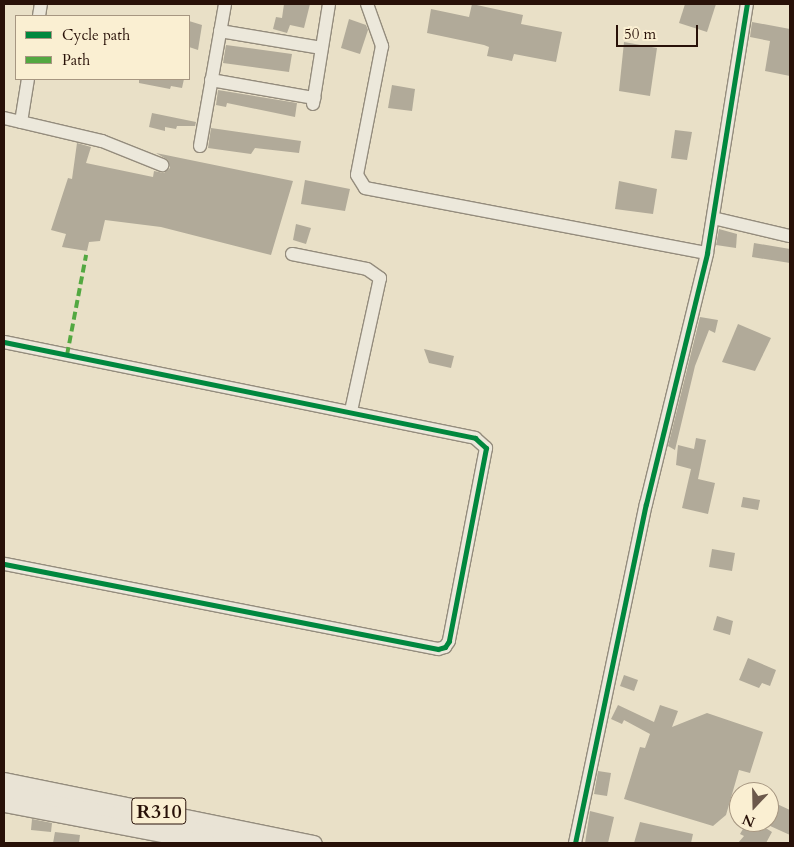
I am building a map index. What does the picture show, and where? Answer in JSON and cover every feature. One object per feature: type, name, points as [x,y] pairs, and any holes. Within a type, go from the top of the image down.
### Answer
[{"type":"main road","name":"R310","points":[[4,780],[314,843]]},
{"type":"main road","points":[[4,793],[263,843]]},
{"type":"main road","name":"R310","points":[[4,804],[151,837],[209,843]]},
{"type":"street","points":[[200,146],[225,4]]},
{"type":"street","points":[[211,80],[314,101],[329,4]]},
{"type":"street","points":[[367,4],[382,46],[357,175],[365,188],[707,253]]},
{"type":"street","points":[[575,843],[646,504],[707,253],[747,4]]},
{"type":"street","points":[[220,31],[322,48]]},
{"type":"street","points":[[21,122],[28,80]]},
{"type":"street","points":[[4,118],[102,141],[162,166]]},
{"type":"street","points":[[713,218],[790,236]]},
{"type":"street","points":[[292,254],[367,268],[380,278],[351,411]]},
{"type":"street","points":[[4,342],[351,411],[476,438],[486,448],[449,641],[445,647],[402,643],[4,564]]},
{"type":"building","points":[[284,4],[310,4],[304,28],[290,25],[287,33],[273,29],[276,17],[282,18]]},
{"type":"building","points":[[472,4],[523,15],[521,24],[562,32],[556,62],[514,54],[512,61],[487,56],[489,47],[484,45],[427,33],[431,9],[469,17]]},
{"type":"building","points":[[685,4],[716,4],[707,32],[679,23]]},
{"type":"building","points":[[349,19],[366,25],[368,30],[360,54],[341,48]]},
{"type":"building","points":[[190,21],[202,25],[198,50],[190,47]]},
{"type":"building","points":[[752,22],[790,29],[790,76],[765,71],[770,41],[750,37]]},
{"type":"building","points":[[624,42],[657,48],[650,96],[619,91]]},
{"type":"building","points":[[226,45],[292,54],[289,72],[223,63]]},
{"type":"building","points":[[139,80],[184,80],[182,88],[171,86],[170,89],[139,83]]},
{"type":"building","points":[[392,85],[415,89],[412,111],[388,108]]},
{"type":"building","points":[[218,90],[297,103],[295,117],[227,103],[226,107],[216,105]]},
{"type":"building","points":[[152,113],[196,122],[195,126],[177,126],[176,129],[165,127],[165,131],[149,127]]},
{"type":"building","points":[[211,128],[301,141],[299,153],[255,148],[251,154],[208,148]]},
{"type":"building","points":[[675,130],[692,132],[687,160],[671,158]]},
{"type":"building","points":[[77,143],[91,147],[86,163],[153,177],[154,171],[164,173],[170,168],[168,160],[156,153],[293,181],[271,255],[161,227],[105,220],[100,241],[89,242],[87,251],[62,247],[66,234],[51,230],[68,178],[72,179]]},
{"type":"building","points":[[305,180],[350,189],[345,211],[301,204]]},
{"type":"building","points":[[619,181],[657,189],[653,214],[615,209]]},
{"type":"building","points":[[296,224],[311,228],[306,244],[293,240]]},
{"type":"building","points":[[719,229],[737,234],[736,248],[716,245]]},
{"type":"building","points":[[754,243],[790,249],[790,263],[752,257]]},
{"type":"building","points":[[700,317],[718,320],[715,333],[709,330],[695,366],[675,450],[668,446]]},
{"type":"building","points":[[738,324],[771,338],[755,371],[722,362]]},
{"type":"building","points":[[424,349],[454,356],[451,368],[429,363]]},
{"type":"building","points":[[696,438],[706,440],[698,479],[715,483],[708,514],[682,508],[691,469],[676,465],[678,445],[694,449]]},
{"type":"building","points":[[743,497],[760,500],[758,510],[741,507]]},
{"type":"building","points":[[712,549],[735,553],[732,571],[709,567]]},
{"type":"building","points":[[717,616],[733,621],[730,635],[713,630]]},
{"type":"building","points":[[748,658],[776,670],[770,686],[762,683],[759,688],[739,680]]},
{"type":"building","points":[[624,675],[638,680],[634,691],[620,686]]},
{"type":"building","points":[[618,705],[654,722],[660,705],[678,711],[672,727],[707,713],[763,732],[750,773],[739,770],[736,782],[729,782],[729,805],[726,815],[713,826],[624,799],[640,747],[645,748],[650,734],[624,720],[622,724],[611,719]]},
{"type":"building","points":[[598,771],[611,773],[607,796],[594,794]]},
{"type":"building","points":[[779,805],[790,810],[790,835],[779,830]]},
{"type":"building","points":[[590,811],[614,817],[608,843],[585,843]]},
{"type":"building","points":[[32,819],[52,823],[51,832],[31,830]]},
{"type":"building","points":[[640,822],[693,834],[691,843],[634,843]]},
{"type":"building","points":[[55,832],[80,835],[79,843],[53,843]]},
{"type":"building","points":[[741,832],[772,832],[766,843],[738,843],[744,836],[740,834]]},
{"type":"marked path","points":[[67,355],[86,255]]},
{"type":"cycle path","points":[[575,843],[646,504],[707,253],[747,4]]},
{"type":"cycle path","points":[[4,342],[475,438],[486,448],[449,641],[445,647],[438,649],[4,564]]}]
